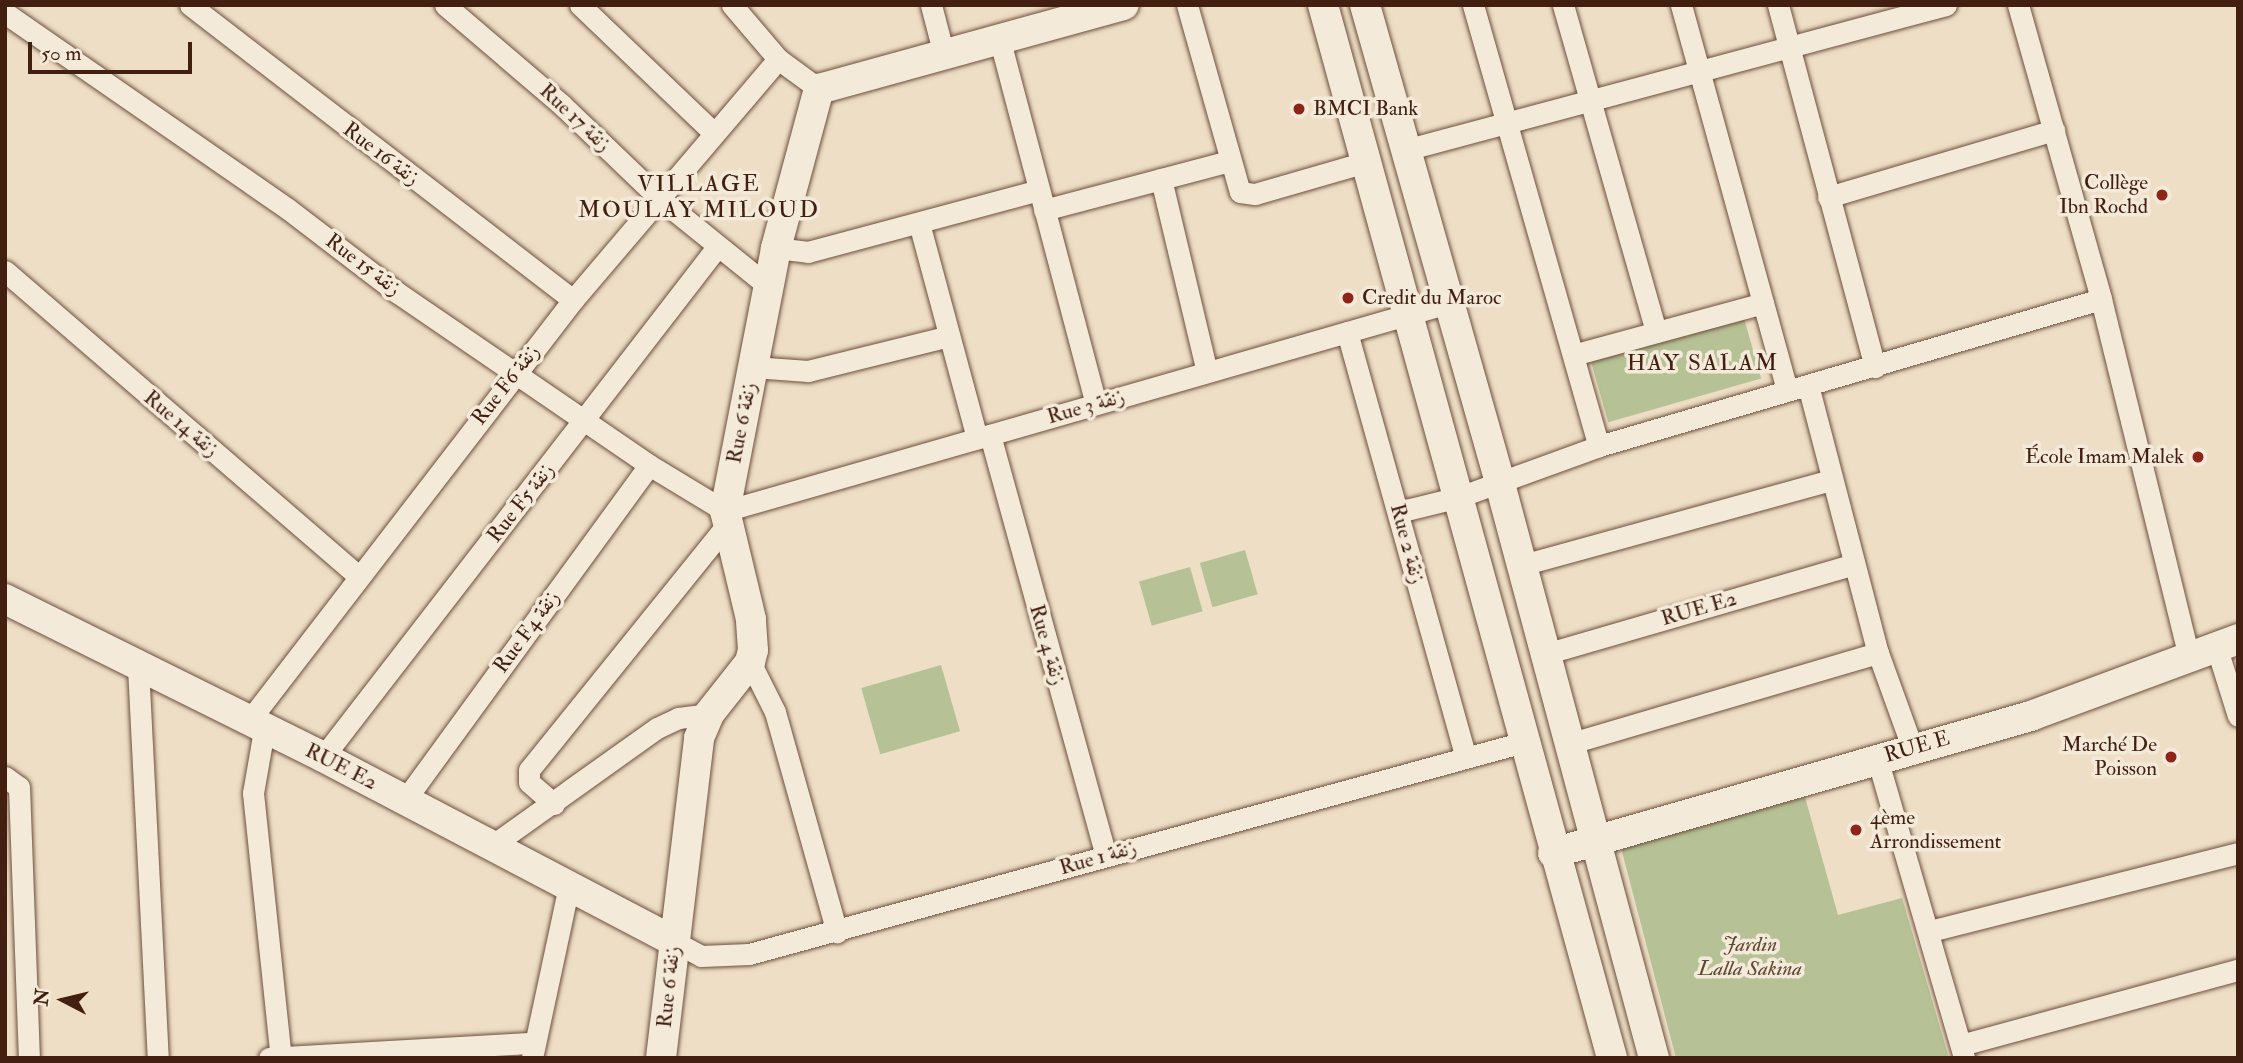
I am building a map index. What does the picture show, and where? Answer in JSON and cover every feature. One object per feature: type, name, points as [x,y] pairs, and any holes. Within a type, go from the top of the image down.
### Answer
[{"type":"street","name":"Rue 16 زنقة","points":[[190,5],[573,300]]},
{"type":"street","name":"Rue 17 زنقة","points":[[445,5],[562,105],[659,198],[768,286]]},
{"type":"street","points":[[580,5],[714,133]]},
{"type":"street","points":[[732,5],[778,59],[819,89],[1000,41],[1079,12],[1124,5]]},
{"type":"street","points":[[931,5],[944,55]]},
{"type":"street","points":[[1187,5],[1240,192],[1249,195],[1366,162]]},
{"type":"street","points":[[1323,5],[1459,497],[1553,853],[1612,1058]]},
{"type":"street","points":[[1365,5],[1499,480],[1654,1058]]},
{"type":"street","points":[[1473,5],[1599,446]]},
{"type":"street","points":[[1563,5],[1657,332]]},
{"type":"street","points":[[1681,5],[1787,391]]},
{"type":"street","points":[[1778,5],[1875,368]]},
{"type":"street","points":[[1405,150],[1946,5]]},
{"type":"street","points":[[2018,5],[2101,299],[2223,646],[2238,716]]},
{"type":"street","name":"Rue 15 زنقة","points":[[5,13],[515,373],[726,517]]},
{"type":"street","points":[[1000,41],[1096,404]]},
{"type":"street","name":"Rue F6 زنقة","points":[[256,726],[358,576],[515,373],[573,300],[778,59]]},
{"type":"street","name":"Rue 6 زنقة","points":[[661,1058],[699,738],[709,714],[750,662],[751,619],[726,517],[776,248],[819,89]]},
{"type":"street","points":[[1828,197],[2054,130]]},
{"type":"street","points":[[776,248],[808,252],[919,223],[1161,179],[1230,161]]},
{"type":"street","points":[[1161,179],[1207,372]]},
{"type":"street","name":"Rue 4 زنقة","points":[[919,223],[949,336],[984,436],[1106,855]]},
{"type":"street","name":"Rue F5 زنقة","points":[[323,757],[717,247]]},
{"type":"street","name":"Rue 14 زنقة","points":[[5,271],[358,576]]},
{"type":"street","points":[[1398,512],[1459,497],[1499,480],[1599,446],[1875,368],[2101,299]]},
{"type":"street","name":"Rue 3 زنقة","points":[[726,517],[984,436],[1448,303]]},
{"type":"street","points":[[1573,355],[1763,303]]},
{"type":"street","name":"Rue 2 زنقة","points":[[1347,332],[1465,756]]},
{"type":"street","points":[[753,367],[808,371],[949,336]]},
{"type":"street","points":[[1808,385],[1878,653],[1912,747]]},
{"type":"street","name":"Rue F4 زنقة","points":[[405,800],[649,465]]},
{"type":"street","points":[[1522,565],[1831,480]]},
{"type":"street","points":[[554,803],[529,782],[529,770],[726,517]]},
{"type":"street","name":"RUE E2","points":[[1545,654],[1854,564]]},
{"type":"street","name":"RUE E2","points":[[5,599],[323,757],[673,941]]},
{"type":"street","name":"RUE E","points":[[1553,853],[1596,843],[1912,747],[2033,715],[2223,646]]},
{"type":"street","points":[[1568,744],[1878,653]]},
{"type":"street","points":[[750,662],[775,712],[837,932]]},
{"type":"street","points":[[138,667],[158,1058]]},
{"type":"street","points":[[490,847],[657,728],[678,718],[709,714]]},
{"type":"street","points":[[256,726],[253,793],[277,1057],[532,1050],[569,886]]},
{"type":"street","name":"Rue 1 زنقة","points":[[673,941],[701,956],[722,958],[837,932],[1106,855],[1524,742]]},
{"type":"street","points":[[1877,758],[1930,931],[1963,1051],[2238,970]]},
{"type":"street","points":[[5,777],[19,787],[29,1058]]},
{"type":"street","points":[[1930,931],[2238,853]]},
{"type":"green space","points":[[1743,315],[1761,378],[1608,422],[1590,359]]},
{"type":"green space","points":[[1245,550],[1258,594],[1213,607],[1200,563]]},
{"type":"green space","points":[[1190,567],[1203,611],[1152,626],[1139,582]]},
{"type":"green space","points":[[941,665],[960,731],[880,754],[861,688]]},
{"type":"green space","name":"Jardin Lalla Sakina","points":[[1805,797],[1838,915],[1902,898],[1949,1058],[1676,1058],[1621,848]]},
{"type":"place","name":"BMCI Bank","points":[[1299,109]]},
{"type":"place","name":"Collège Ibn Rochd","points":[[2162,195]]},
{"type":"place","name":"Credit du Maroc","points":[[1348,298]]},
{"type":"place","name":"École Imam Malek","points":[[2198,457]]},
{"type":"place","name":"Marché De Poisson","points":[[2171,757]]},
{"type":"place","name":"4ème Arrondissement","points":[[1856,830]]},
{"type":"district","name":"VILLAGE MOULAY MILOUD","points":[[699,197]]},
{"type":"district","name":"HAY SALAM","points":[[1703,363]]}]
